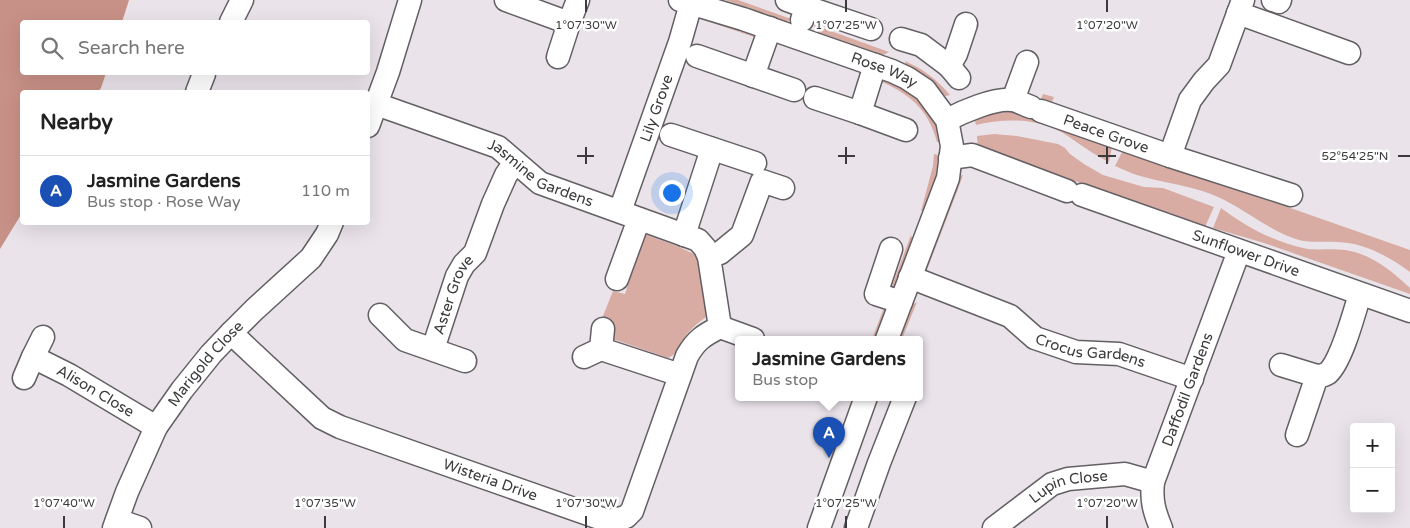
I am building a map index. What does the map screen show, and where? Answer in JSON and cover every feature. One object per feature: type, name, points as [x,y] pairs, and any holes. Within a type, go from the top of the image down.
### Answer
[{"type":"street","points":[[231,20],[242,0]]},
{"type":"street","points":[[370,120],[388,72],[410,0]]},
{"type":"street","points":[[506,0],[569,23]]},
{"type":"street","points":[[558,57],[578,0]]},
{"type":"street","points":[[1273,0],[1279,2],[1280,0]]},
{"type":"street","name":"Rose Way","points":[[688,1],[884,68],[907,78],[925,90],[947,120],[952,146],[948,178],[888,336]]},
{"type":"street","name":"Lily Grove","points":[[617,279],[629,215],[680,42],[688,1]]},
{"type":"street","points":[[796,38],[797,3],[921,45],[954,72],[956,54],[966,24]]},
{"type":"street","points":[[1170,156],[1190,100],[1219,64],[1241,6],[1349,53]]},
{"type":"street","points":[[753,76],[770,28]]},
{"type":"street","points":[[860,113],[884,68],[884,33]]},
{"type":"street","points":[[697,56],[794,90]]},
{"type":"street","points":[[947,120],[970,109],[1003,100],[1028,106],[1027,62]]},
{"type":"street","points":[[815,98],[906,130]]},
{"type":"street","name":"Jasmine Gardens","points":[[376,104],[498,148],[540,183],[698,240],[706,248],[709,257]]},
{"type":"street","name":"Peace Grove","points":[[1028,106],[1170,156],[1291,195]]},
{"type":"street","points":[[671,135],[755,163]]},
{"type":"street","points":[[684,235],[712,149]]},
{"type":"street","name":"Sunflower Drive","points":[[950,158],[972,155],[1239,252],[1410,311]]},
{"type":"street","name":"Aster Grove","points":[[433,349],[457,276],[464,264],[475,253],[493,204],[506,175],[515,162]]},
{"type":"street","points":[[745,336],[720,327],[709,257],[720,253],[742,235],[762,181],[783,188]]},
{"type":"street","name":"Marigold Close","points":[[115,524],[156,427],[182,390],[211,354],[254,310],[311,258],[331,225]]},
{"type":"street","points":[[891,249],[876,294],[901,302]]},
{"type":"street","name":"Daffodil Gardens","points":[[1161,528],[1154,512],[1153,482],[1239,252]]},
{"type":"street","name":"Crocus Gardens","points":[[910,277],[1010,316],[1035,338],[1076,352],[1119,354],[1192,379]]},
{"type":"street","points":[[1281,366],[1317,376],[1326,374],[1335,364],[1360,294]]},
{"type":"street","name":"Aster Grove","points":[[380,315],[405,340],[465,361]]},
{"type":"street","name":"Wisteria Drive","points":[[232,333],[322,418],[340,427],[608,521],[626,517],[632,511],[687,356],[694,344],[704,335],[720,327]]},
{"type":"street","points":[[596,345],[680,375]]},
{"type":"street","name":"Alison Close","points":[[24,378],[38,347],[69,375],[156,427]]},
{"type":"street","points":[[1297,435],[1317,376]]},
{"type":"street","points":[[819,528],[864,401]]},
{"type":"street","points":[[856,528],[902,401]]},
{"type":"street","points":[[846,450],[879,463]]},
{"type":"street","name":"Lupin Close","points":[[994,528],[1052,484],[1068,479],[1125,474],[1153,482]]},
{"type":"street","points":[[115,524],[140,528]]},
{"type":"shaded area","points":[[0,0],[129,0],[123,20],[20,20],[20,75],[105,75],[100,90],[20,90],[20,216],[0,249]]},
{"type":"shaded area","points":[[725,0],[738,0],[791,19],[787,22]]},
{"type":"shaded area","points":[[713,18],[756,34],[757,38],[701,19]]},
{"type":"shaded area","points":[[814,25],[889,52],[883,55],[815,31]]},
{"type":"shaded area","points":[[905,61],[930,75],[950,95],[945,96],[927,79],[906,67]]},
{"type":"shaded area","points":[[881,78],[913,94],[921,101],[933,117],[941,142],[937,142],[923,111],[908,97],[878,80]]},
{"type":"shaded area","points":[[1043,94],[1054,97],[1050,107],[1112,147],[1109,162],[1063,133],[1042,124],[1009,120],[976,125],[974,117],[1040,101]]},
{"type":"shaded area","points":[[994,134],[1017,136],[1058,144],[1084,164],[1103,175],[1144,187],[1163,188],[1214,207],[1205,227],[1024,162],[978,150],[977,136]]},
{"type":"shaded area","points":[[1122,152],[1410,250],[1410,272],[1376,251],[1347,243],[1299,240],[1267,226],[1228,202],[1209,193],[1140,176],[1115,166]]},
{"type":"shaded area","points":[[934,154],[938,155],[936,177],[925,210],[921,211],[933,166]]},
{"type":"shaded area","points":[[963,175],[925,275],[925,265],[956,177]]},
{"type":"shaded area","points":[[1221,208],[1259,232],[1280,241],[1308,249],[1345,250],[1372,259],[1410,288],[1410,294],[1264,243],[1213,228]]},
{"type":"shaded area","points":[[644,234],[696,255],[706,302],[706,317],[690,331],[677,351],[668,358],[613,339],[601,321],[613,291],[625,294]]},
{"type":"shaded area","points":[[911,235],[913,241],[895,290],[890,291]]},
{"type":"shaded area","points":[[917,302],[903,336],[899,336],[910,306]]},
{"type":"shaded area","points":[[885,305],[887,311],[878,336],[873,336]]},
{"type":"place","name":"Jasmine Gardens","points":[[829,458]]}]
